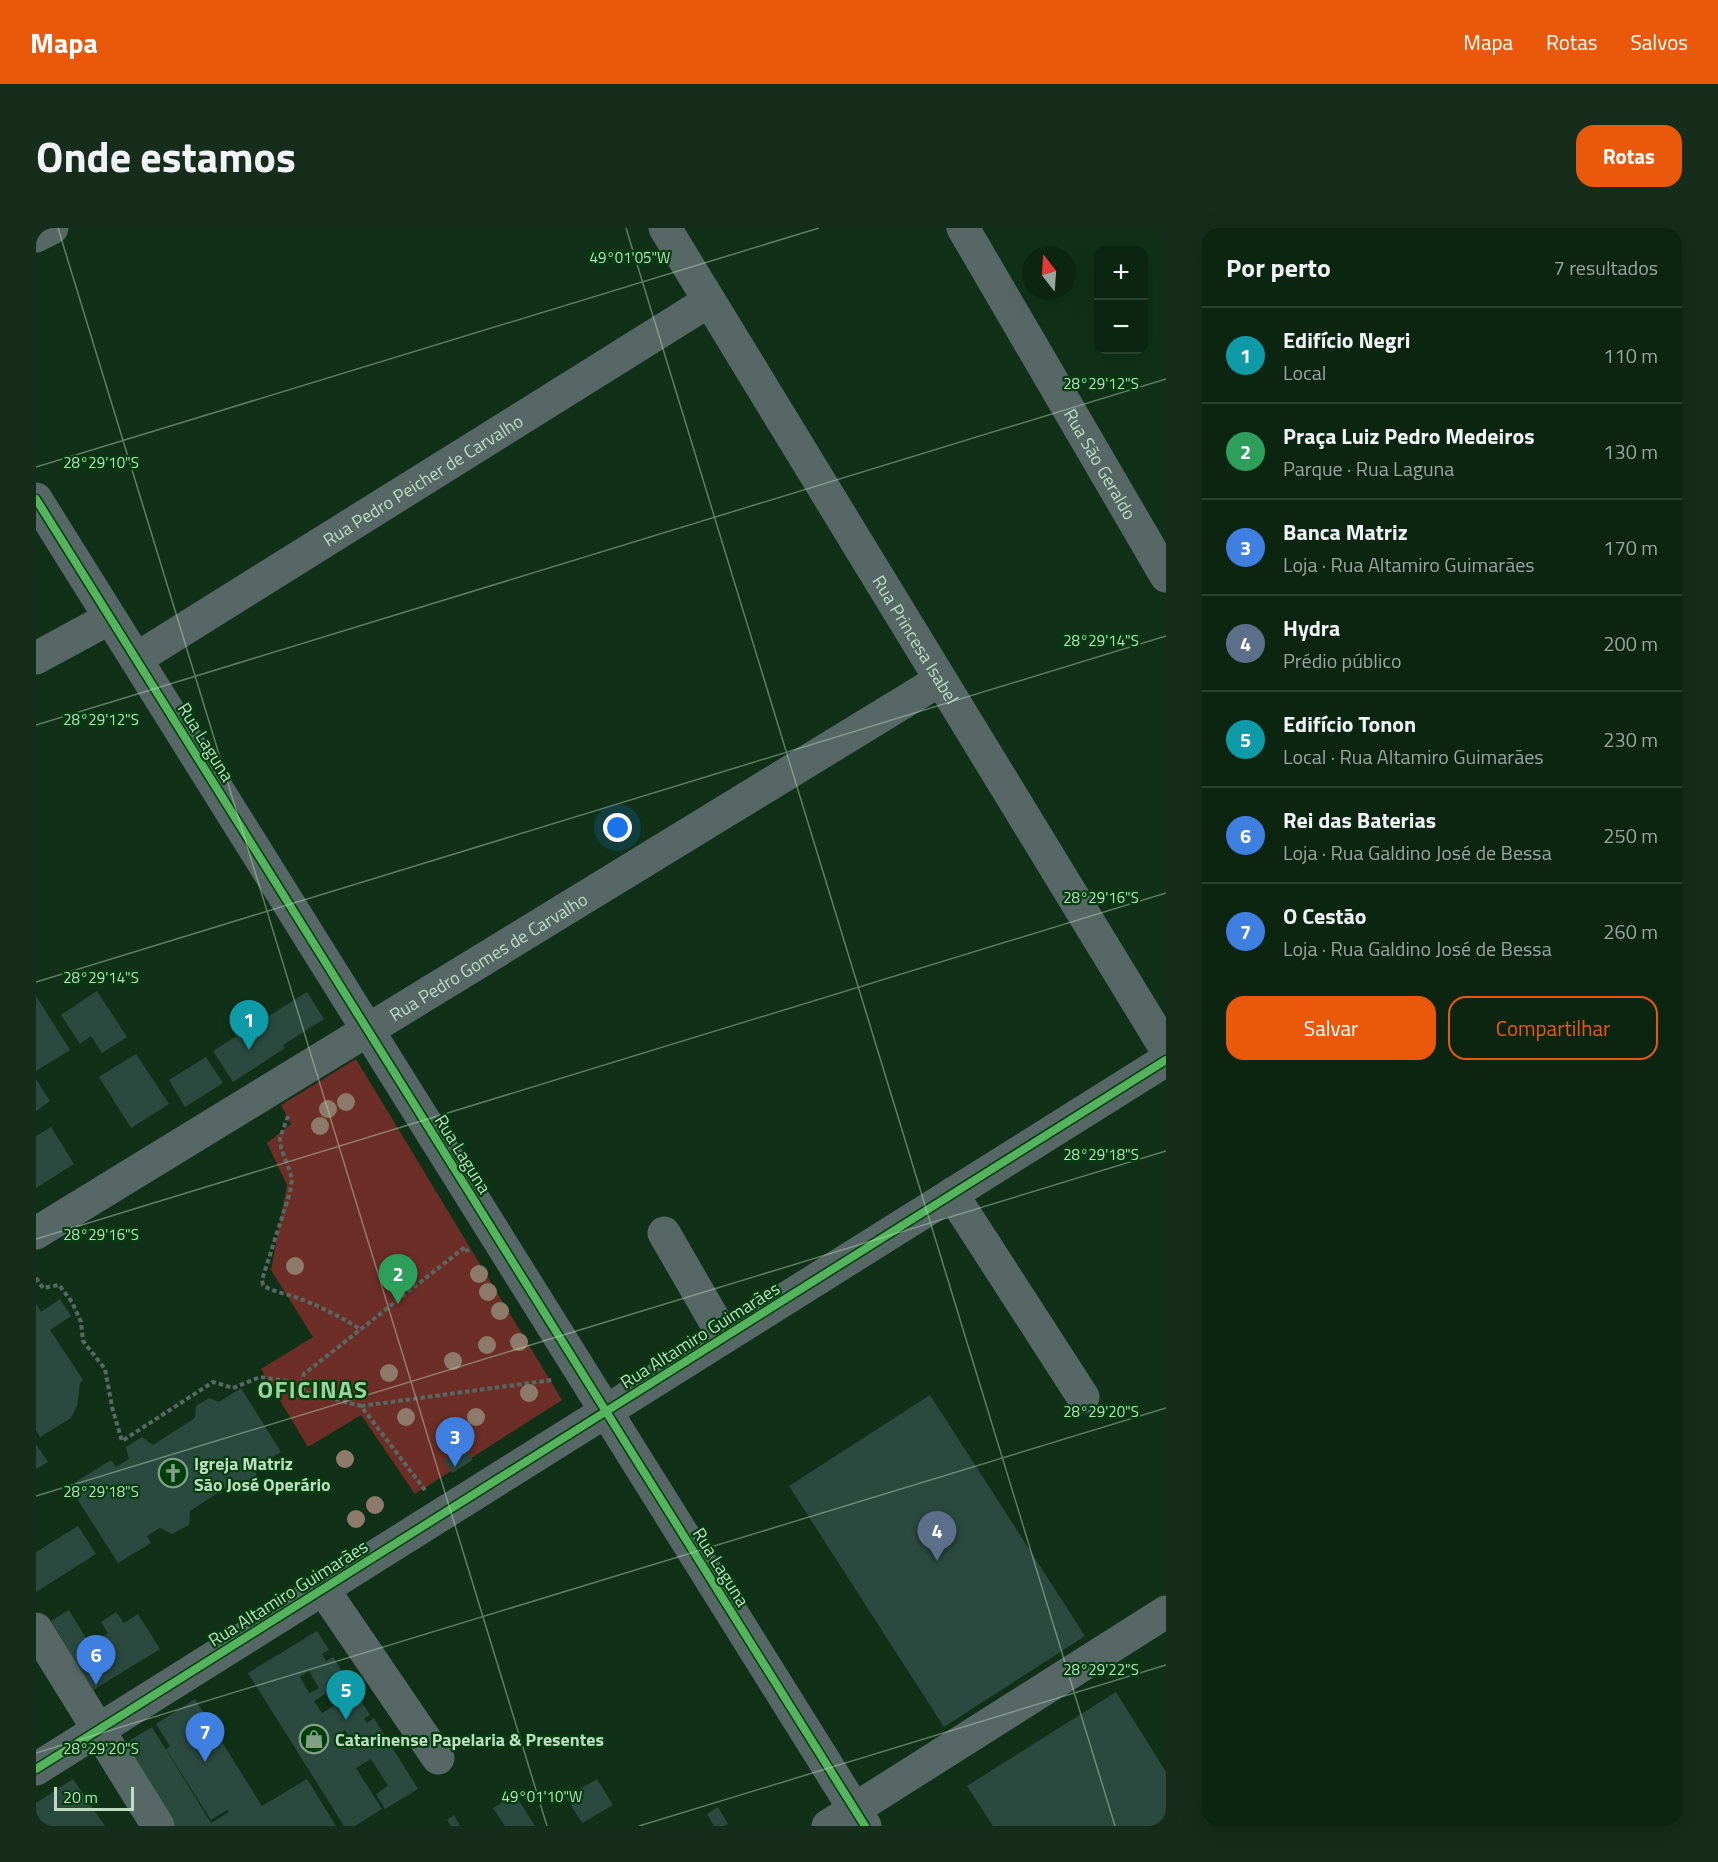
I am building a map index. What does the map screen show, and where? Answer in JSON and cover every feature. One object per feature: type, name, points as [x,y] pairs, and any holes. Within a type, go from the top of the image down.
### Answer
[{"type":"street","points":[[36,236],[52,228]]},
{"type":"street","name":"Rua Princesa Isabel","points":[[665,228],[1166,1049]]},
{"type":"street","name":"Rua São Geraldo","points":[[963,228],[1166,576]]},
{"type":"street","name":"Rua Pedro Peicher de Carvalho","points":[[136,658],[709,300]]},
{"type":"street","name":"Rua Laguna","points":[[36,499],[606,1412],[849,1820]]},
{"type":"street","points":[[36,658],[110,618]]},
{"type":"street","name":"Rua Pedro Gomes de Carvalho","points":[[36,1233],[940,680]]},
{"type":"street","name":"Rua Altamiro Guimarães","points":[[36,1769],[1166,1060]]},
{"type":"street","points":[[952,1194],[1083,1397]]},
{"type":"street","points":[[664,1233],[724,1337]]},
{"type":"street","points":[[323,1589],[438,1758]]},
{"type":"street","points":[[849,1820],[1165,1615]]},
{"type":"street","points":[[36,1629],[158,1826]]},
{"type":"path","points":[[289,1112],[280,1138],[281,1148],[290,1172],[290,1192],[262,1280],[263,1285],[331,1312],[360,1329]]},
{"type":"path","points":[[465,1247],[304,1374],[301,1385],[305,1392],[361,1406],[555,1379]]},
{"type":"path","points":[[36,1278],[43,1288],[59,1285],[72,1302],[81,1322],[83,1341],[105,1369],[112,1407],[122,1441],[213,1382],[233,1388],[260,1377],[301,1383]]},
{"type":"path","points":[[361,1406],[429,1496]]},
{"type":"shaded area","points":[[356,1059],[562,1400],[415,1494],[361,1415],[308,1447],[261,1369],[313,1337],[271,1270],[287,1185],[267,1143],[291,1124],[281,1105]]},
{"type":"building","points":[[97,991],[127,1037],[102,1053],[91,1036],[80,1044],[61,1015]]},
{"type":"building","points":[[307,992],[324,1019],[283,1045],[285,1048],[233,1082],[213,1051]]},
{"type":"building","points":[[36,996],[70,1050],[36,1071]]},
{"type":"building","points":[[136,1054],[169,1104],[131,1128],[99,1077]]},
{"type":"building","points":[[206,1057],[223,1083],[185,1107],[169,1080]]},
{"type":"building","points":[[36,1079],[50,1101],[36,1111]]},
{"type":"building","points":[[51,1127],[74,1164],[36,1188],[36,1136]]},
{"type":"building","points":[[60,1299],[71,1316],[50,1330],[83,1380],[80,1383],[77,1406],[71,1418],[40,1437],[36,1430],[36,1304],[41,1312]]},
{"type":"building","name":"Igreja Matriz São José Operário","points":[[241,1388],[281,1452],[257,1466],[256,1478],[245,1486],[233,1483],[190,1511],[189,1525],[172,1534],[160,1528],[147,1536],[151,1543],[118,1563],[69,1486],[111,1460],[116,1467],[129,1459],[126,1447],[142,1437],[153,1445],[195,1418],[196,1406],[209,1398],[219,1402]]},
{"type":"building","points":[[930,1395],[1085,1636],[944,1727],[789,1486]]},
{"type":"building","points":[[36,1444],[48,1462],[36,1469]]},
{"type":"building","points":[[465,1448],[473,1460],[452,1473],[444,1460]]},
{"type":"building","points":[[78,1526],[96,1554],[36,1592],[36,1552]]},
{"type":"building","points":[[69,1610],[90,1645],[108,1633],[101,1622],[116,1612],[124,1623],[138,1614],[160,1649],[93,1690],[51,1621]]},
{"type":"building","points":[[317,1631],[329,1650],[322,1654],[326,1661],[333,1657],[347,1679],[343,1682],[353,1699],[358,1696],[370,1715],[364,1718],[367,1723],[374,1718],[418,1789],[385,1809],[376,1794],[388,1786],[371,1759],[356,1768],[382,1809],[355,1826],[344,1826],[248,1673]],"holes":[[[309,1671],[319,1688],[309,1693],[300,1677]],[[330,1691],[337,1704],[322,1713],[314,1701]],[[345,1730],[349,1737],[340,1742],[336,1737]]]},
{"type":"building","points":[[1116,1692],[1166,1772],[1166,1826],[993,1826],[967,1786]]},
{"type":"building","points":[[195,1699],[262,1806],[307,1779],[336,1826],[162,1826],[115,1749],[152,1727],[211,1823],[229,1812],[227,1810],[211,1820],[166,1749],[170,1746],[156,1724]]},
{"type":"building","points":[[73,1779],[105,1826],[38,1826],[36,1803]]},
{"type":"building","points":[[597,1779],[613,1805],[582,1823],[566,1797]]},
{"type":"building","points":[[515,1794],[535,1826],[505,1826],[493,1808]]},
{"type":"building","points":[[718,1807],[728,1824],[724,1826],[714,1826],[707,1814]]},
{"type":"building","points":[[454,1815],[460,1826],[451,1826],[447,1820]]},
{"type":"cycle path","points":[[36,499],[865,1826]]},
{"type":"cycle path","points":[[36,1769],[1166,1060]]},
{"type":"place","name":"Edifício Negri","points":[[249,1050]]},
{"type":"place","name":"Praça Luiz Pedro Medeiros","points":[[398,1304]]},
{"type":"place","name":"Banca Matriz","points":[[455,1467]]},
{"type":"place","name":"Igreja Matriz São José Operário","points":[[173,1473]]},
{"type":"place","name":"Hydra","points":[[937,1561]]},
{"type":"place","name":"Rei das Baterias","points":[[96,1685]]},
{"type":"place","name":"Edifício Tonon","points":[[346,1720]]},
{"type":"place","name":"Catarinense Papelaria & Presentes","points":[[314,1739]]},
{"type":"place","name":"O Cestão","points":[[205,1762]]},
{"type":"district","name":"OFICINAS","points":[[313,1389]]}]
